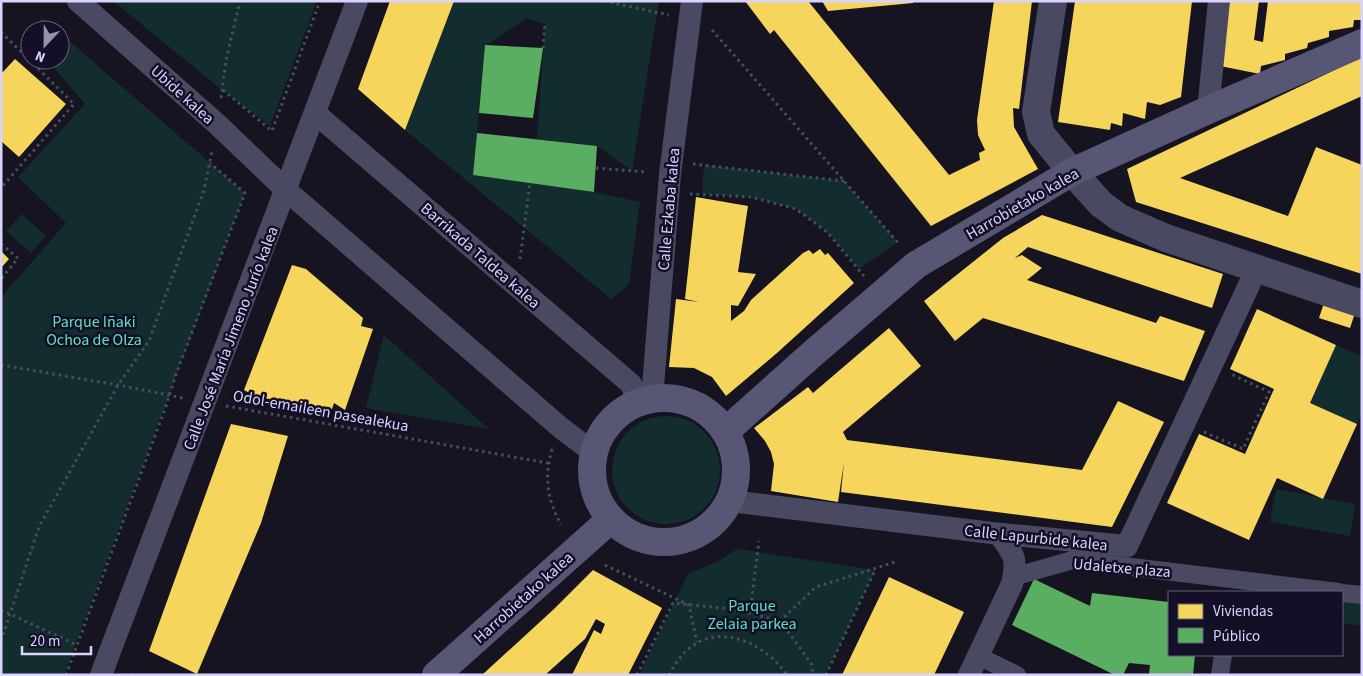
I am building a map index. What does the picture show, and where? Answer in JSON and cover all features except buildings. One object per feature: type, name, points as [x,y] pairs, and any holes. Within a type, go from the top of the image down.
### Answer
[{"type":"main road","name":"Harrobietako kalea","points":[[726,432],[811,354],[916,265],[1072,172],[1362,43]]},
{"type":"main road","points":[[674,399],[694,405],[712,416],[726,432],[734,454],[736,478],[730,501],[717,520],[698,534],[675,541],[652,541],[629,533],[610,519],[598,499],[592,476],[594,453],[603,431],[618,414],[646,401],[674,399]]},
{"type":"main road","name":"Harrobietako kalea","points":[[436,675],[610,519]]},
{"type":"street","name":"Ubide kalea","points":[[78,1],[217,124],[286,190]]},
{"type":"street","name":"Calle José María Jimeno Jurío kalea","points":[[101,675],[357,1]]},
{"type":"street","points":[[1053,1],[1036,112],[1041,134],[1101,204],[1120,218],[1166,238],[1362,304]]},
{"type":"street","points":[[1208,110],[1219,1]]},
{"type":"street","name":"Calle Ezkaba kalea","points":[[646,401],[670,176],[691,10]]},
{"type":"street","name":"Barrikada Taldea kalea","points":[[315,113],[631,384],[646,401]]},
{"type":"street","points":[[286,190],[561,428],[594,453]]},
{"type":"street","name":"Calle Lapurbide kalea","points":[[730,501],[998,534],[1127,546],[1257,268]]},
{"type":"street","points":[[998,534],[1014,554],[1015,566],[1012,584],[973,666],[1017,675]]},
{"type":"street","name":"Udaletxe plaza","points":[[1013,577],[1073,560],[1232,586],[1322,591]]},
{"type":"street","name":"Udaletxe plaza","points":[[1343,592],[1362,595]]},
{"type":"street","points":[[1220,675],[1223,656]]},
{"type":"path","points":[[1,641],[39,527],[118,385],[149,341],[204,190],[217,124],[226,60],[240,1]]},
{"type":"path","points":[[222,90],[272,131],[320,1]]},
{"type":"path","points":[[604,1],[691,10],[709,26],[916,265]]},
{"type":"path","points":[[543,48],[545,24]]},
{"type":"path","points":[[1,32],[74,104],[1,188]]},
{"type":"path","points":[[66,675],[170,395],[176,374],[245,194],[210,163]]},
{"type":"path","points":[[670,176],[704,165],[844,181]]},
{"type":"path","points":[[596,168],[670,176],[796,209],[827,232],[870,282]]},
{"type":"path","points":[[516,286],[530,183]]},
{"type":"path","points":[[1,244],[18,258],[1,280]]},
{"type":"path","name":"Odol-emaileen pasealekua","points":[[1,365],[548,463]]},
{"type":"path","points":[[1203,431],[1243,449],[1269,392],[1229,374]]},
{"type":"path","points":[[561,428],[553,444],[548,463],[547,484],[552,506],[561,525]]},
{"type":"path","points":[[750,613],[759,541]]},
{"type":"path","points":[[780,621],[816,587],[895,562]]},
{"type":"path","points":[[605,565],[689,605]]},
{"type":"path","points":[[826,675],[875,570]]},
{"type":"path","points":[[637,675],[674,603],[732,609],[780,621],[812,663],[813,675]]},
{"type":"path","points":[[689,605],[697,642]]},
{"type":"path","points":[[1,610],[77,645]]},
{"type":"path","points":[[670,675],[678,659],[697,642],[723,635],[749,642],[771,656],[787,675]]},
{"type":"green space","points":[[113,1],[317,1],[270,126],[222,90]]},
{"type":"green space","points":[[453,1],[659,1],[632,171],[597,146],[537,139],[545,24],[526,19],[485,46],[473,175],[594,192],[640,202],[629,284],[611,299],[405,130]]},
{"type":"green space","name":"Parque Iñaki Ochoa de Olza","points":[[70,42],[245,193],[64,675],[1,675],[1,297],[66,223],[18,177],[85,104],[56,70],[70,70]]},
{"type":"green space","points":[[704,165],[844,181],[898,242],[859,269],[827,232],[796,209],[751,197],[702,194]]},
{"type":"green space","points":[[22,214],[46,236],[31,253],[6,231]]},
{"type":"green space","points":[[384,335],[489,429],[366,408]]},
{"type":"green space","points":[[1336,345],[1362,356],[1362,413],[1357,424],[1310,403]]},
{"type":"green space","points":[[666,416],[687,420],[704,432],[716,449],[720,470],[716,491],[704,508],[687,520],[666,524],[645,520],[628,508],[616,491],[612,470],[616,449],[628,432],[645,420]]},
{"type":"green space","points":[[1276,489],[1355,504],[1350,536],[1270,522]]},
{"type":"green space","name":"Parque Zelaia parkea","points":[[737,549],[875,570],[826,675],[639,675],[688,574],[719,561]]},
{"type":"green space","points":[[1343,601],[1362,603],[1362,626],[1343,623]]}]
